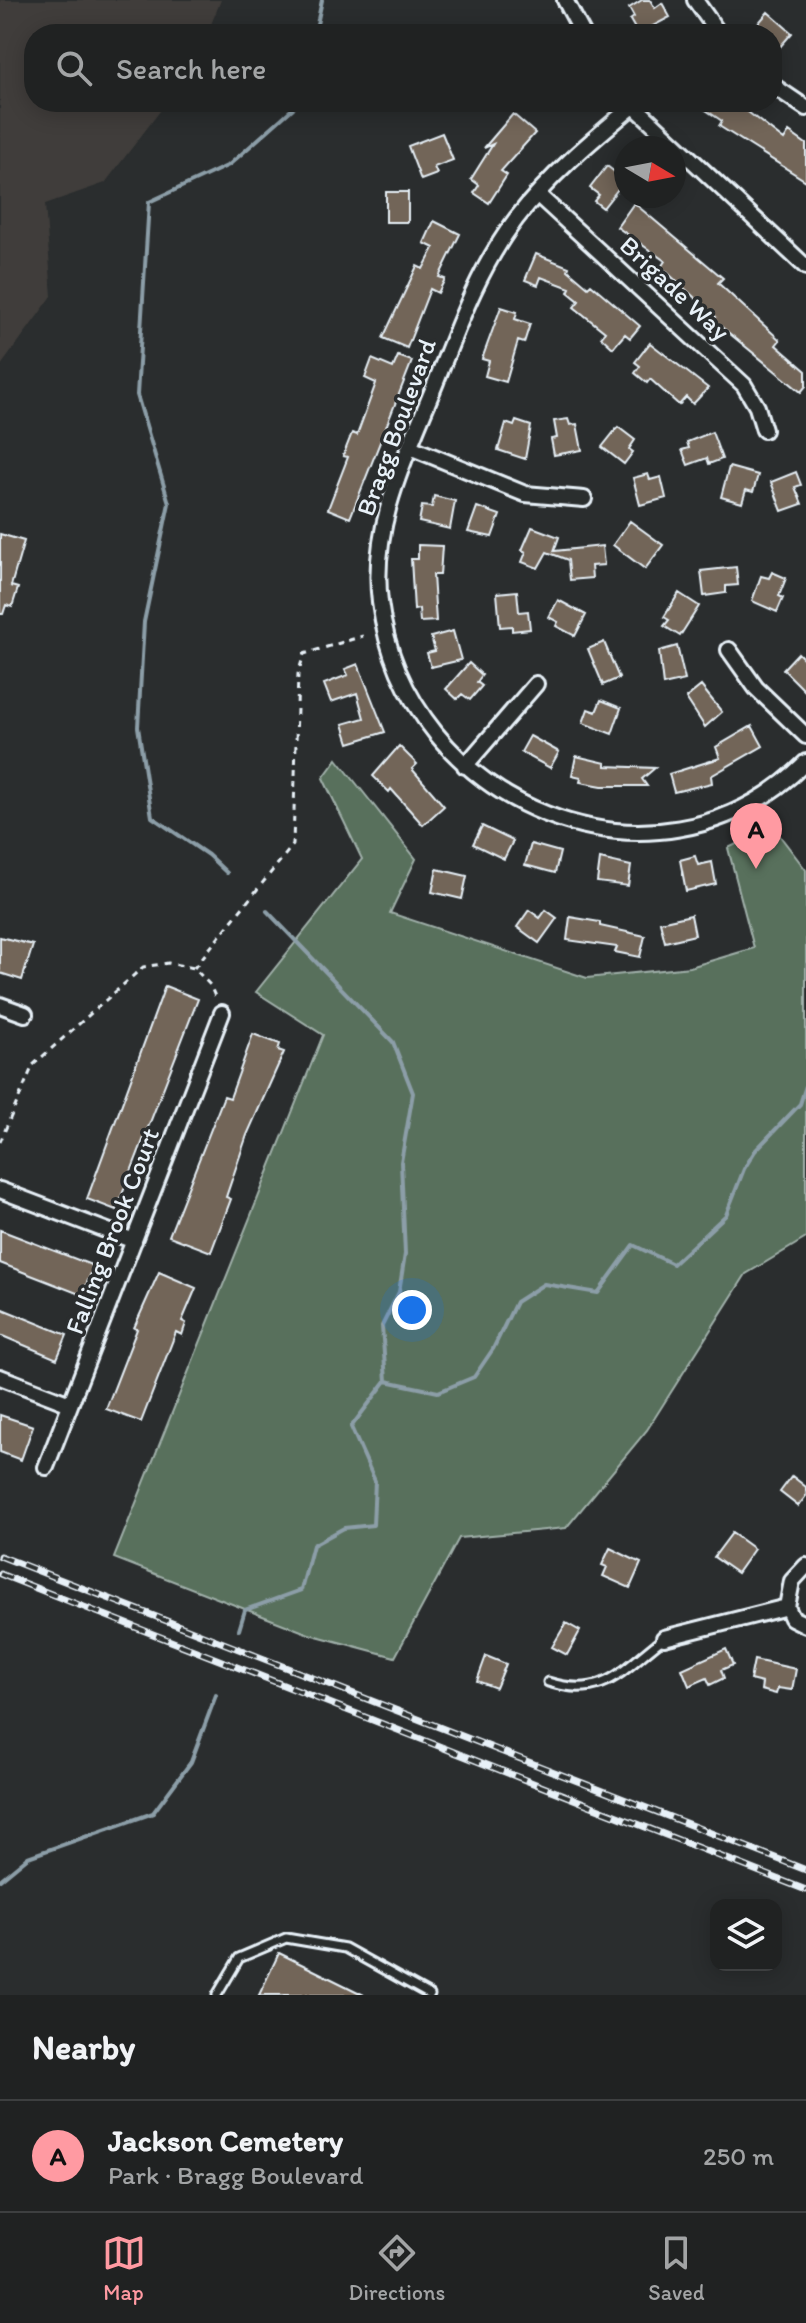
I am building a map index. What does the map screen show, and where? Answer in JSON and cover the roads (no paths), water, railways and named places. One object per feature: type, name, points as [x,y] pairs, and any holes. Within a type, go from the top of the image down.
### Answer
[{"type":"street","points":[[565,0],[578,24]]},
{"type":"street","points":[[695,0],[712,24]]},
{"type":"street","points":[[782,92],[806,108]]},
{"type":"street","name":"Bragg Boulevard","points":[[623,112],[537,194],[484,269],[390,502],[378,570],[384,631],[393,661],[413,704],[446,748],[501,793],[540,812],[570,822],[622,830],[677,827],[719,816],[762,796],[806,762]]},
{"type":"street","points":[[640,112],[806,267]]},
{"type":"street","name":"Brigade Way","points":[[537,194],[744,385],[764,430]]},
{"type":"street","points":[[410,447],[525,494],[584,499]]},
{"type":"street","points":[[729,650],[756,688],[806,736]]},
{"type":"street","points":[[465,766],[536,684]]},
{"type":"street","points":[[0,1005],[25,1014]]},
{"type":"street","name":"Falling Brook Court","points":[[46,1467],[220,1007]]},
{"type":"street","points":[[0,1190],[134,1241]]},
{"type":"street","points":[[0,1377],[70,1404]]},
{"type":"street","points":[[806,1566],[792,1581],[787,1607],[792,1618],[806,1625]]},
{"type":"street","points":[[664,1638],[787,1607]]},
{"type":"lane","points":[[548,1682],[583,1689],[601,1684],[618,1677],[664,1638]]},
{"type":"lane","points":[[217,1995],[239,1958],[286,1938],[345,1948],[430,1995]]},
{"type":"waterway","points":[[317,24],[322,0]]},
{"type":"waterway","points":[[227,873],[208,855],[152,817],[138,727],[144,622],[169,503],[137,395],[149,202],[229,165],[289,112]]},
{"type":"waterway","points":[[239,1630],[245,1610],[301,1590],[313,1545],[344,1528],[373,1525],[375,1481],[351,1427],[386,1381],[382,1326],[399,1292],[405,1254],[401,1162],[413,1093],[393,1042],[267,911]]},
{"type":"waterway","points":[[386,1381],[438,1392],[474,1377],[493,1349],[516,1302],[544,1284],[598,1293],[633,1245],[673,1264],[726,1215],[744,1169],[755,1151],[800,1104],[806,1086]]},
{"type":"waterway","points":[[0,1880],[28,1857],[153,1813],[191,1762],[216,1695]]},
{"type":"railway","points":[[0,1556],[806,1870]]},
{"type":"railway","points":[[0,1574],[806,1890]]},
{"type":"place","name":"Jackson Cemetery","points":[[756,869]]}]
